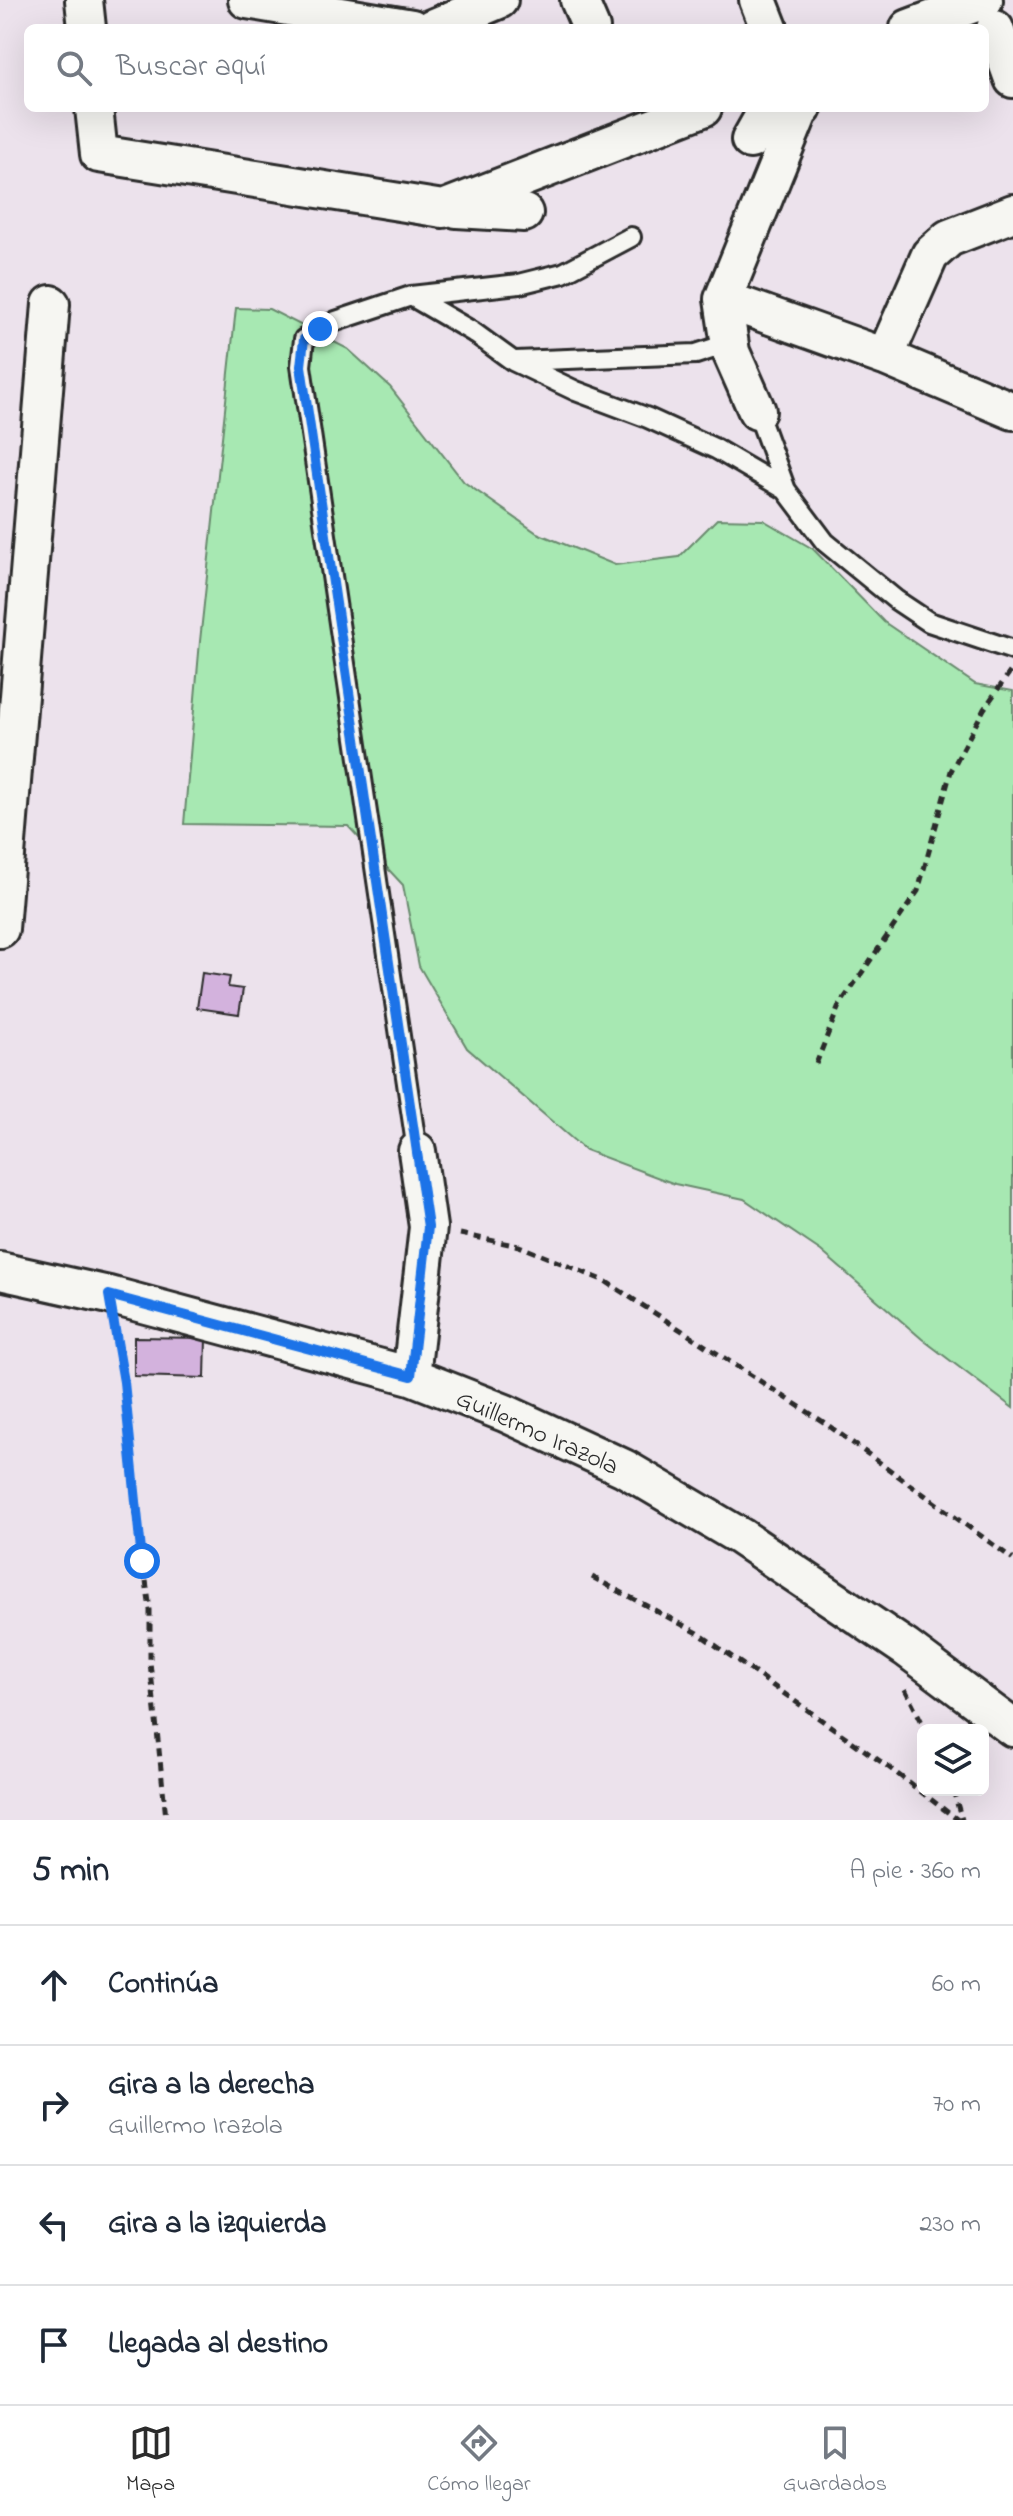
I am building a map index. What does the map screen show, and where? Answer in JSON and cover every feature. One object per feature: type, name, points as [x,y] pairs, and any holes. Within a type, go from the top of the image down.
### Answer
[{"type":"street","points":[[84,0],[87,24]]},
{"type":"street","points":[[442,24],[499,0]]},
{"type":"street","points":[[579,0],[589,24]]},
{"type":"street","points":[[758,0],[767,24]]},
{"type":"street","points":[[262,1],[390,24]]},
{"type":"street","points":[[958,24],[994,21],[1013,79]]},
{"type":"street","points":[[94,112],[99,154],[443,209],[524,213]]},
{"type":"street","points":[[443,209],[631,122],[682,112]]},
{"type":"street","points":[[750,140],[766,112]]},
{"type":"street","points":[[757,411],[730,343],[723,299],[799,112]]},
{"type":"street","points":[[885,357],[930,255],[949,238],[1013,213]]},
{"type":"street","points":[[723,299],[885,357],[1013,411]]},
{"type":"street","points":[[0,929],[51,304]]},
{"type":"street","points":[[411,1376],[428,1227],[417,1151]]},
{"type":"street","name":"Guillermo Irazola","points":[[0,1271],[109,1295],[411,1376],[505,1413],[624,1468],[741,1537],[906,1648],[1013,1728]]},
{"type":"lane","points":[[417,1151],[301,366],[304,339],[320,329],[411,296],[519,284],[563,273],[631,237]]},
{"type":"lane","points":[[411,296],[473,332],[513,361],[576,391],[648,418],[716,449],[786,490]]},
{"type":"lane","points":[[513,361],[696,354],[730,343]]},
{"type":"lane","points":[[757,411],[786,490],[825,542],[896,600],[929,622],[1013,650]]},
{"type":"path","points":[[816,1064],[839,1006],[918,891],[951,771],[984,709],[1013,668]]},
{"type":"path","points":[[428,1227],[519,1246],[605,1281],[825,1423],[1013,1559]]},
{"type":"path","points":[[109,1295],[124,1382],[150,1610],[150,1662],[166,1818]]},
{"type":"path","points":[[592,1577],[698,1633],[960,1820]]},
{"type":"path","points":[[954,1796],[960,1820]]},
{"type":"green space","points":[[236,308],[269,309],[348,349],[390,387],[464,482],[537,533],[615,565],[679,557],[717,519],[763,520],[813,549],[884,622],[975,684],[1013,691],[1013,1408],[922,1339],[821,1251],[744,1199],[675,1184],[585,1150],[467,1048],[419,966],[403,885],[348,826],[184,824],[200,641]]},
{"type":"building","points":[[202,973],[230,977],[228,987],[243,989],[239,1014],[197,1008]]},
{"type":"building","points":[[134,1337],[206,1338],[205,1378],[134,1376]]},
{"type":"route","points":[[142,1561],[124,1382],[109,1295],[411,1376],[428,1227],[301,366],[304,339],[320,329]]}]
